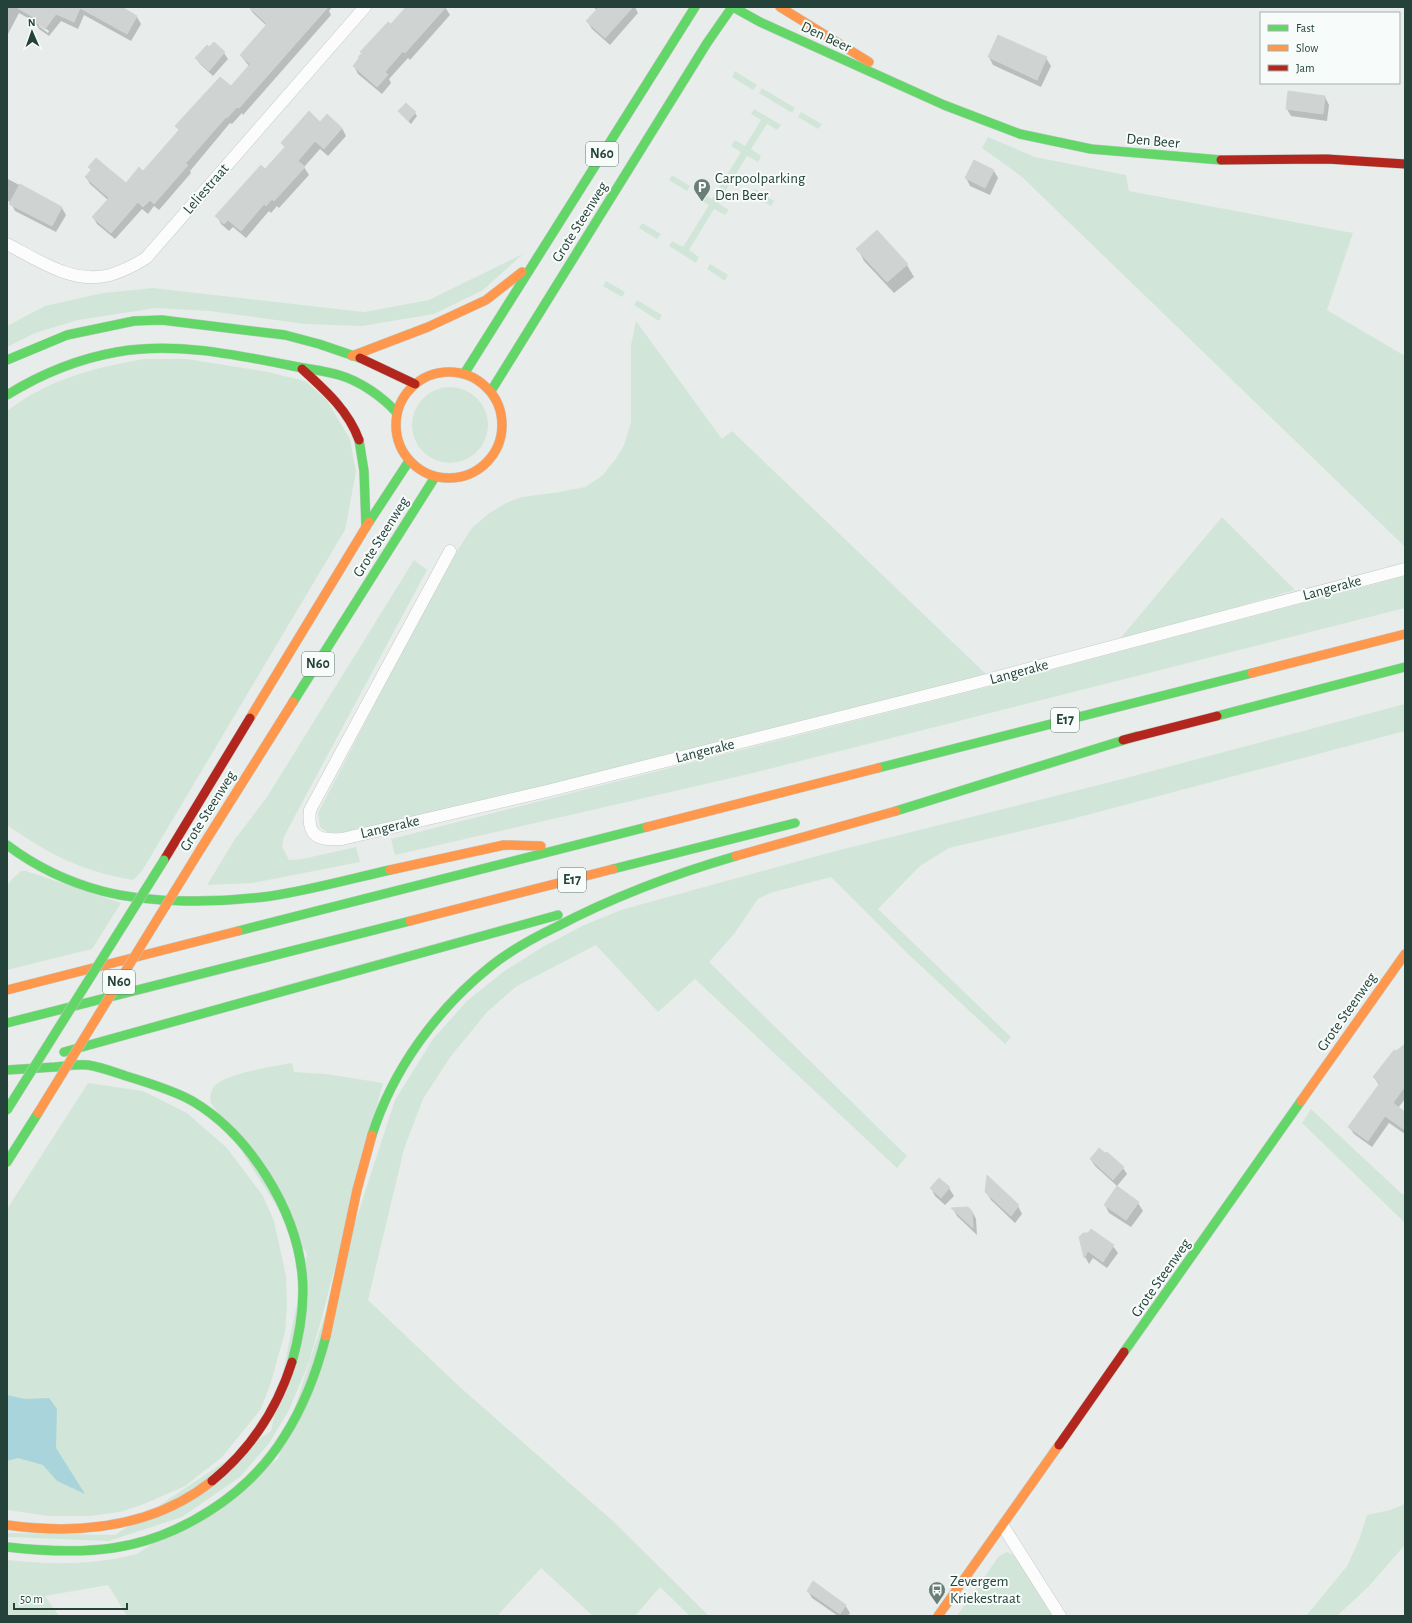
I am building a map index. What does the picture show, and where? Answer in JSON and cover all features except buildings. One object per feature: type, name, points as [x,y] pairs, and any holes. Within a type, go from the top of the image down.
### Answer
[{"type":"main road","name":"Grote Steenweg","points":[[464,374],[695,7]]},
{"type":"main road","name":"Grote Steenweg","points":[[491,391],[707,43],[733,7]]},
{"type":"main road","name":"Den Beer","points":[[733,7],[760,22],[944,105],[1020,134],[1091,149],[1211,160],[1327,159],[1405,164]]},
{"type":"main road","name":"Den Beer","points":[[780,7],[909,88]]},
{"type":"main road","points":[[352,356],[428,327],[486,300],[537,259]]},
{"type":"main road","points":[[7,360],[67,335],[134,321],[162,320],[285,335],[319,344],[352,356],[415,384]]},
{"type":"main road","points":[[7,395],[22,385],[82,360],[116,353],[156,348],[210,352],[340,376],[384,399],[397,413]]},
{"type":"main road","points":[[302,369],[331,395],[350,419],[362,451],[366,490],[366,526]]},
{"type":"main road","points":[[438,373],[464,374],[491,391],[501,411],[503,433],[495,454],[479,470],[458,478],[435,477],[409,461],[400,446],[396,430],[397,413],[404,397],[415,384],[438,373]]},
{"type":"main road","name":"Grote Steenweg","points":[[7,1110],[164,860],[366,526],[409,461]]},
{"type":"main road","name":"Grote Steenweg","points":[[7,1162],[200,850],[435,477]]},
{"type":"main road","name":"E17","points":[[7,990],[1405,634]]},
{"type":"main road","name":"E17","points":[[959,781],[1405,667]]},
{"type":"main road","points":[[7,1547],[41,1551],[82,1551],[132,1545],[174,1530],[215,1509],[255,1475],[284,1439],[320,1357],[355,1192],[372,1135],[389,1092],[416,1048],[446,1008],[484,971],[525,942],[605,902],[659,881],[771,845],[891,812],[1137,736]]},
{"type":"main road","name":"E17","points":[[7,1023],[804,821]]},
{"type":"main road","points":[[7,845],[23,857],[53,873],[102,891],[121,896],[201,901],[271,896],[504,846],[570,847]]},
{"type":"main road","points":[[7,1069],[605,902]]},
{"type":"main road","name":"Grote Steenweg","points":[[938,1616],[1003,1526],[1405,954]]},
{"type":"main road","points":[[7,1069],[89,1065],[144,1081],[196,1103],[230,1130],[256,1160],[276,1192],[292,1229],[302,1273],[303,1314],[295,1354],[282,1392],[261,1430],[237,1460],[204,1489],[166,1509],[118,1524],[74,1531],[7,1525]]},
{"type":"street","name":"Leliestraat","points":[[7,244],[54,269],[75,276],[109,276],[125,270],[146,258],[365,7]]},
{"type":"street","name":"Langerake","points":[[450,551],[310,810],[308,823],[312,832],[317,836],[328,840],[342,839],[547,791],[968,685],[1405,569]]},
{"type":"street","points":[[1003,1526],[1060,1616]]},
{"type":"green space","points":[[735,71],[757,85],[753,90],[732,77]]},
{"type":"green space","points":[[762,88],[795,108],[792,113],[759,93]]},
{"type":"green space","points":[[754,109],[781,125],[777,130],[767,124],[751,149],[761,156],[758,162],[747,156],[718,203],[729,210],[725,215],[714,209],[689,250],[699,257],[696,263],[669,246],[672,241],[683,247],[709,205],[699,199],[702,193],[712,199],[741,152],[731,146],[735,140],[745,146],[761,120],[751,114]]},
{"type":"green space","points":[[801,112],[822,124],[818,129],[798,117]]},
{"type":"green space","points":[[988,137],[1035,157],[1126,175],[1129,191],[1353,233],[1327,310],[1405,356],[1405,547],[1021,176],[982,148]]},
{"type":"green space","points":[[672,175],[690,186],[687,191],[669,180]]},
{"type":"green space","points":[[755,189],[774,201],[771,206],[752,195]]},
{"type":"green space","points":[[642,223],[661,234],[657,239],[639,228]]},
{"type":"green space","points":[[523,254],[483,290],[434,314],[362,326],[305,324],[209,311],[156,308],[78,320],[35,333],[7,347],[7,326],[45,306],[103,293],[153,288],[364,312],[429,300]]},
{"type":"green space","points":[[710,264],[728,275],[725,281],[707,269]]},
{"type":"green space","points":[[606,281],[625,292],[622,297],[603,286]]},
{"type":"green space","points":[[637,300],[662,315],[659,321],[634,305]]},
{"type":"green space","points":[[636,321],[722,439],[732,431],[986,674],[482,802],[345,832],[328,833],[320,827],[318,813],[444,571],[472,528],[488,514],[506,503],[522,497],[585,487],[602,476],[615,460],[624,445],[631,423],[631,345]]},
{"type":"green space","points":[[144,359],[187,359],[268,372],[305,381],[326,399],[350,439],[356,472],[345,530],[142,871],[133,880],[82,867],[52,853],[7,825],[7,411],[39,391],[72,376],[107,366]]},
{"type":"green space","points":[[450,387],[465,390],[477,398],[485,410],[488,425],[485,440],[477,452],[465,460],[450,463],[435,460],[423,452],[415,440],[412,425],[415,410],[423,398],[435,390]]},
{"type":"green space","points":[[1222,517],[1295,590],[1118,641]]},
{"type":"green space","points":[[414,560],[427,570],[296,814],[284,837],[282,846],[289,860],[302,859],[356,847],[360,862],[253,883],[207,885],[235,839],[267,797]]},
{"type":"green space","points":[[1405,576],[1405,608],[749,774],[395,855],[391,839],[972,691]]},
{"type":"green space","points":[[1405,704],[1405,731],[1068,820],[949,848],[920,866],[878,909],[1011,1037],[1005,1044],[908,954],[831,877],[770,893],[758,899],[734,934],[709,962],[907,1156],[897,1168],[695,979],[658,1012],[596,945],[517,986],[488,1011],[451,1056],[423,1099],[404,1149],[368,1300],[461,1388],[613,1521],[709,1616],[690,1616],[660,1587],[635,1616],[593,1616],[541,1568],[497,1616],[127,1616],[108,1585],[45,1596],[59,1616],[7,1616],[7,1560],[40,1563],[72,1563],[121,1558],[137,1554],[278,1459],[395,1100],[433,1039],[467,1001],[503,972],[541,948],[582,926],[621,910],[828,853],[1126,778]]},
{"type":"green space","points":[[21,871],[26,871],[121,903],[92,949],[7,970],[7,886]]},
{"type":"green space","points":[[292,1063],[294,1072],[326,1074],[383,1083],[309,1362],[289,1410],[270,1442],[240,1477],[182,1517],[109,1541],[7,1537],[7,1533],[115,1535],[271,1431],[307,1254],[211,1103],[210,1096],[213,1088],[218,1083],[226,1079],[249,1071]]},
{"type":"green space","points":[[88,1083],[143,1091],[187,1113],[227,1148],[263,1196],[274,1221],[286,1276],[287,1307],[285,1332],[271,1382],[261,1409],[222,1457],[185,1486],[144,1504],[120,1512],[90,1516],[49,1516],[7,1510],[7,1209]]},
{"type":"green space","points":[[1311,1109],[1403,1195],[1405,1193],[1404,1222],[1302,1123]]},
{"type":"green space","points":[[1405,1504],[1405,1545],[1368,1587],[1337,1616],[1306,1616],[1347,1566],[1359,1540],[1367,1515],[1390,1510]]},
{"type":"green space","points":[[1007,1552],[1016,1556],[1053,1616],[957,1616],[999,1556]]},
{"type":"water","points":[[7,1395],[25,1399],[49,1398],[57,1409],[56,1448],[85,1494],[57,1481],[43,1465],[18,1458],[7,1461]]},
{"type":"traffic: fast","points":[[464,374],[695,7]]},
{"type":"traffic: fast","points":[[491,391],[707,43],[732,7]]},
{"type":"traffic: fast","points":[[733,7],[760,22],[944,105],[1020,134],[1091,149],[1221,160]]},
{"type":"traffic: fast","points":[[7,360],[67,335],[134,321],[162,320],[285,335],[319,344],[360,358]]},
{"type":"traffic: fast","points":[[7,395],[33,380],[74,363],[117,352],[160,348],[224,353],[339,375],[355,381],[371,390],[397,413]]},
{"type":"traffic: fast","points":[[359,440],[364,471],[366,527]]},
{"type":"traffic: fast","points":[[369,522],[409,461]]},
{"type":"traffic: fast","points":[[293,702],[435,477]]},
{"type":"traffic: fast","points":[[1217,716],[1405,667]]},
{"type":"traffic: fast","points":[[878,768],[1252,673]]},
{"type":"traffic: fast","points":[[896,811],[1137,736]]},
{"type":"traffic: fast","points":[[613,869],[795,823]]},
{"type":"traffic: fast","points":[[238,931],[647,827]]},
{"type":"traffic: fast","points":[[7,845],[40,866],[77,883],[102,891],[122,895],[164,900],[208,901],[271,896],[316,888],[390,870]]},
{"type":"traffic: fast","points":[[372,1135],[392,1087],[419,1042],[453,1001],[491,966],[531,940],[599,906],[667,878],[736,856]]},
{"type":"traffic: fast","points":[[7,1110],[164,860]]},
{"type":"traffic: fast","points":[[64,1052],[558,915]]},
{"type":"traffic: fast","points":[[7,1023],[410,921]]},
{"type":"traffic: fast","points":[[7,1070],[80,1065],[103,1068],[161,1087],[187,1098],[214,1116],[233,1134],[250,1153],[266,1176],[279,1199],[290,1224],[298,1248],[302,1273],[303,1295],[299,1329],[292,1362]]},
{"type":"traffic: fast","points":[[1124,1352],[1301,1101]]},
{"type":"traffic: fast","points":[[7,1162],[38,1113]]},
{"type":"traffic: fast","points":[[7,1547],[60,1551],[87,1551],[113,1548],[138,1543],[163,1535],[187,1524],[210,1510],[232,1495],[252,1477],[269,1458],[284,1437],[298,1413],[309,1388],[326,1336]]},
{"type":"traffic: slow","points":[[780,7],[869,62]]},
{"type":"traffic: slow","points":[[352,356],[428,327],[486,300],[522,272]]},
{"type":"traffic: slow","points":[[449,372],[469,376],[486,388],[498,405],[502,425],[498,445],[486,462],[469,474],[449,478],[429,474],[412,462],[400,445],[396,425],[400,405],[412,388],[429,376],[449,372]]},
{"type":"traffic: slow","points":[[250,718],[369,522]]},
{"type":"traffic: slow","points":[[1252,673],[1405,634]]},
{"type":"traffic: slow","points":[[200,850],[293,702]]},
{"type":"traffic: slow","points":[[647,827],[878,768]]},
{"type":"traffic: slow","points":[[736,856],[896,811]]},
{"type":"traffic: slow","points":[[390,870],[504,845],[541,846]]},
{"type":"traffic: slow","points":[[38,1113],[200,850]]},
{"type":"traffic: slow","points":[[410,921],[613,869]]},
{"type":"traffic: slow","points":[[7,990],[238,931]]},
{"type":"traffic: slow","points":[[1301,1101],[1405,954]]},
{"type":"traffic: slow","points":[[326,1336],[357,1190],[372,1135]]},
{"type":"traffic: slow","points":[[938,1616],[1059,1445]]},
{"type":"traffic: slow","points":[[7,1525],[62,1529],[88,1528],[115,1524],[140,1518],[165,1509],[189,1497],[212,1481]]},
{"type":"traffic: jam","points":[[1221,160],[1327,159],[1405,164]]},
{"type":"traffic: jam","points":[[360,358],[415,384]]},
{"type":"traffic: jam","points":[[302,369],[335,401],[349,419],[359,440]]},
{"type":"traffic: jam","points":[[1123,740],[1217,716]]},
{"type":"traffic: jam","points":[[164,860],[250,718]]},
{"type":"traffic: jam","points":[[1059,1445],[1124,1352]]},
{"type":"traffic: jam","points":[[212,1481],[226,1469],[261,1428],[279,1396],[292,1362]]},
{"type":"place","name":"Carpoolparking Den Beer","points":[[702,202]]},
{"type":"place","name":"Zevergem Kriekestraat","points":[[937,1605]]}]
